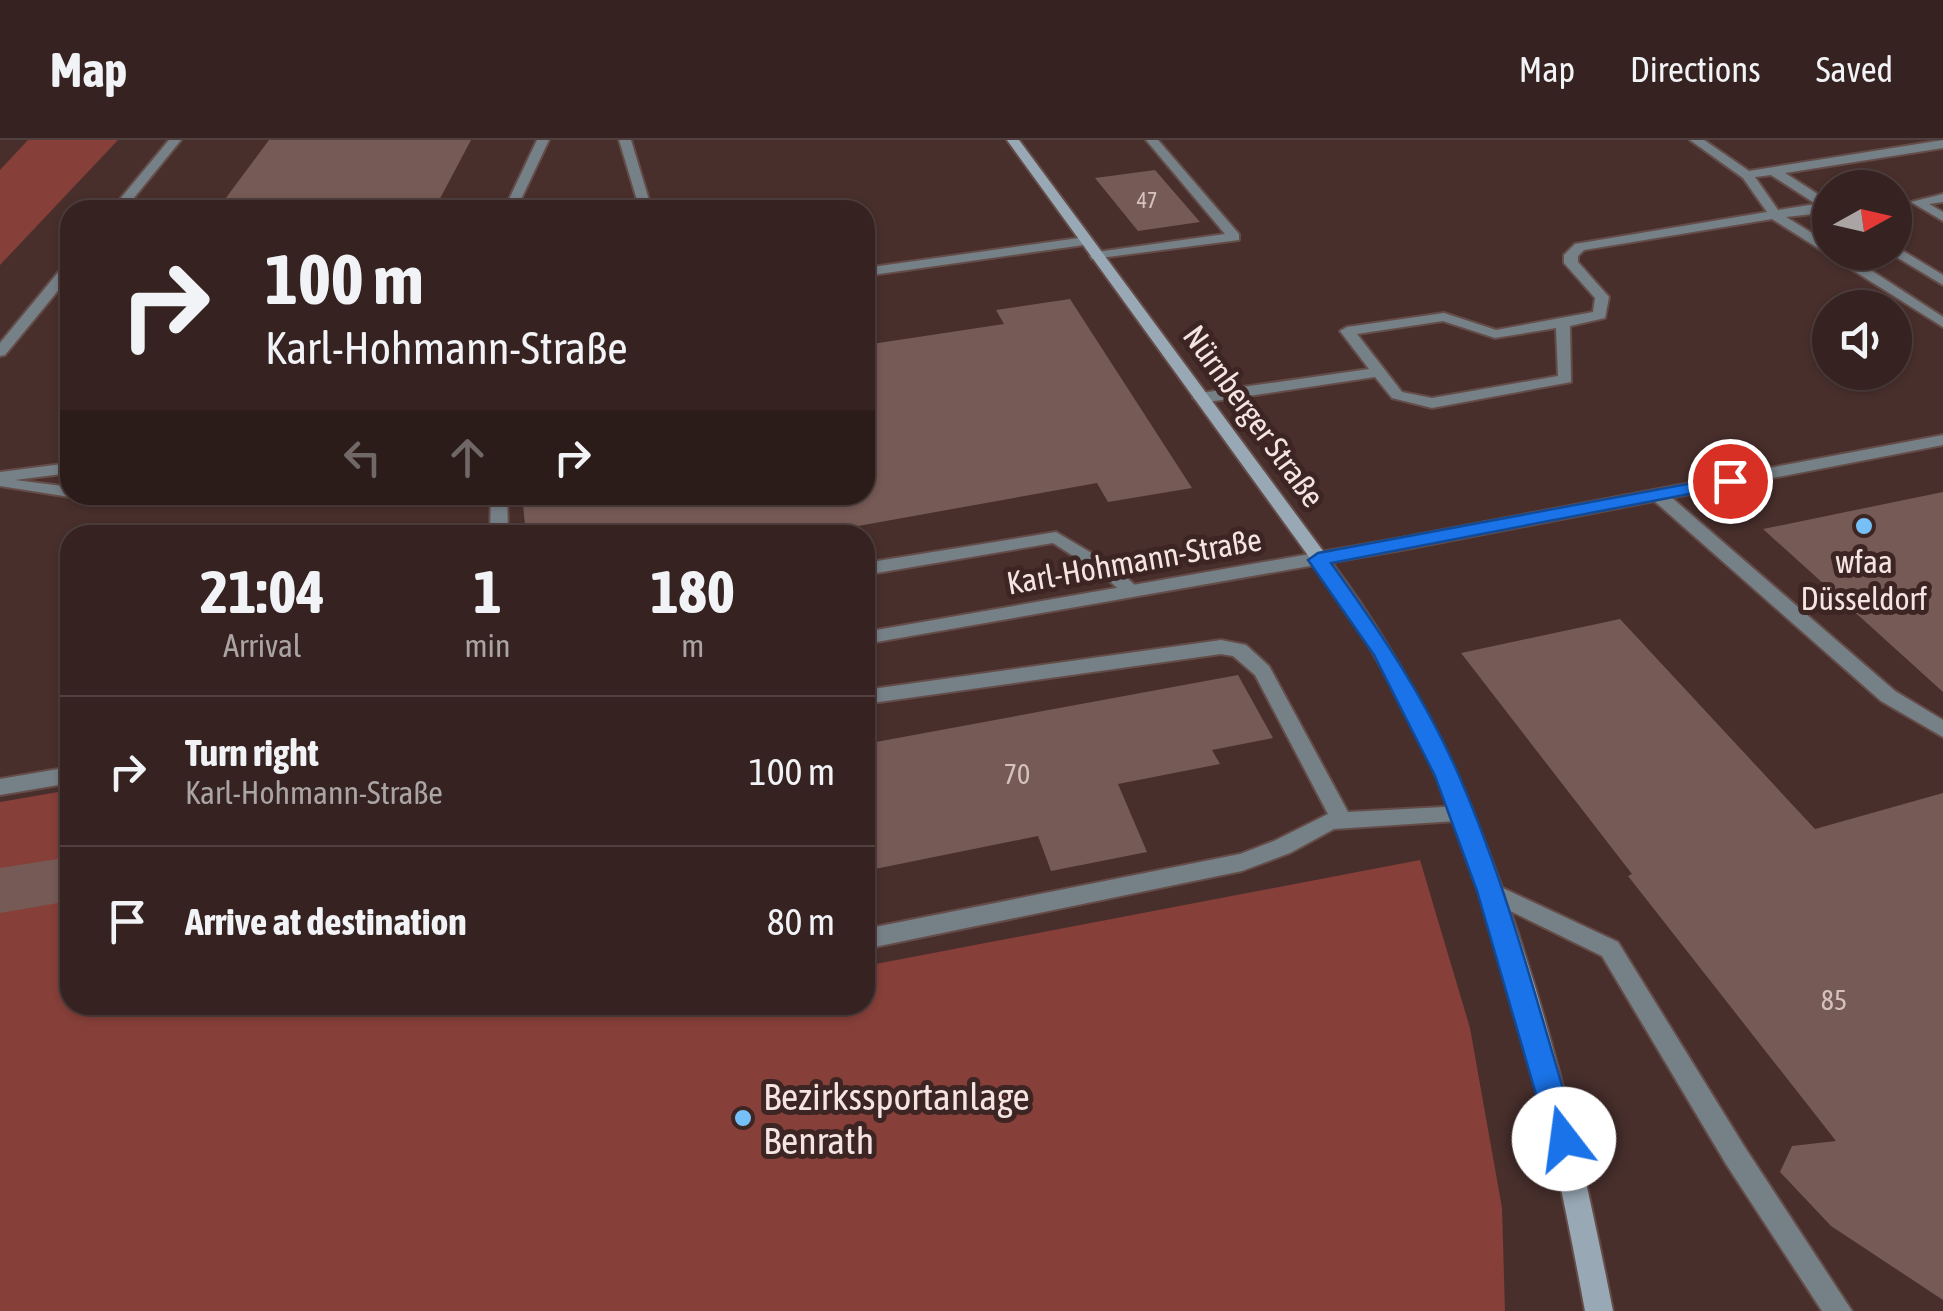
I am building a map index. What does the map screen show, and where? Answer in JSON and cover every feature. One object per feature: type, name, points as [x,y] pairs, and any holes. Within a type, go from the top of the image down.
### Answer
[{"type":"street","points":[[126,200],[175,140]]},
{"type":"street","points":[[515,200],[543,140]]},
{"type":"street","points":[[626,140],[643,200]]},
{"type":"street","name":"Nürnberger Straße","points":[[1013,140],[1383,652],[1429,737],[1463,814],[1490,891],[1564,1139],[1599,1311]]},
{"type":"street","points":[[1097,256],[1234,237],[1152,140]]},
{"type":"street","points":[[1696,140],[1746,175],[1775,215],[1812,239]]},
{"type":"street","points":[[1746,175],[1943,144]]},
{"type":"street","points":[[1774,171],[1812,196]]},
{"type":"street","points":[[1943,198],[1918,202],[1943,217]]},
{"type":"street","points":[[1562,323],[1566,379],[1432,403],[1397,396],[1347,331],[1444,318],[1495,334],[1600,315],[1602,298],[1571,263],[1571,254],[1580,247],[1812,210]]},
{"type":"street","points":[[875,271],[1086,241]]},
{"type":"street","points":[[1912,261],[1943,281]]},
{"type":"street","points":[[1860,270],[1943,324]]},
{"type":"street","points":[[0,352],[60,280]]},
{"type":"street","points":[[1200,398],[1379,372]]},
{"type":"street","name":"Karl-Hohmann-Straße","points":[[875,636],[1318,560],[1943,440]]},
{"type":"street","points":[[0,480],[60,470]]},
{"type":"street","points":[[0,480],[60,490]]},
{"type":"street","points":[[1658,495],[1888,696],[1943,730]]},
{"type":"street","points":[[875,567],[1056,537],[1109,570],[1132,592]]},
{"type":"street","points":[[875,696],[1221,647],[1239,650],[1262,671],[1341,819]]},
{"type":"street","points":[[0,786],[60,777]]},
{"type":"street","points":[[875,937],[1242,862],[1341,819],[1401,820],[1463,814]]},
{"type":"street","points":[[1490,891],[1610,949],[1735,1156],[1838,1311]]},
{"type":"shaded area","points":[[28,140],[118,140],[0,265],[0,170]]},
{"type":"shaded area","name":"Bezirkssportanlage Benrath","points":[[60,792],[60,1015],[875,1015],[875,964],[1420,860],[1470,1028],[1502,1208],[1505,1311],[0,1311],[0,802]]},
{"type":"building","points":[[269,140],[471,140],[439,200],[224,200]]},
{"type":"building","points":[[1155,170],[1200,222],[1138,231],[1095,178]]},
{"type":"building","points":[[1070,299],[1192,488],[1108,502],[1097,483],[864,525],[525,525],[523,505],[875,505],[875,343],[1004,324],[996,310]]},
{"type":"building","points":[[1943,492],[1943,692],[1763,529]]},
{"type":"building","points":[[1620,619],[1815,829],[1943,793],[1943,1300],[1831,1226],[1780,1172],[1792,1146],[1836,1141],[1628,876],[1632,874],[1461,653]]},
{"type":"building","points":[[1238,675],[1273,738],[1212,750],[1220,764],[1118,784],[1147,852],[1051,871],[1038,836],[875,869],[875,742]]},
{"type":"building","points":[[60,859],[60,903],[0,913],[0,868]]},
{"type":"place","name":"wfaa Düsseldorf","points":[[1864,526]]},
{"type":"place","name":"Bezirkssportanlage Benrath","points":[[743,1118]]},
{"type":"route","points":[[1564,1139],[1490,891],[1447,776],[1383,652],[1318,560],[1730,481]]}]
